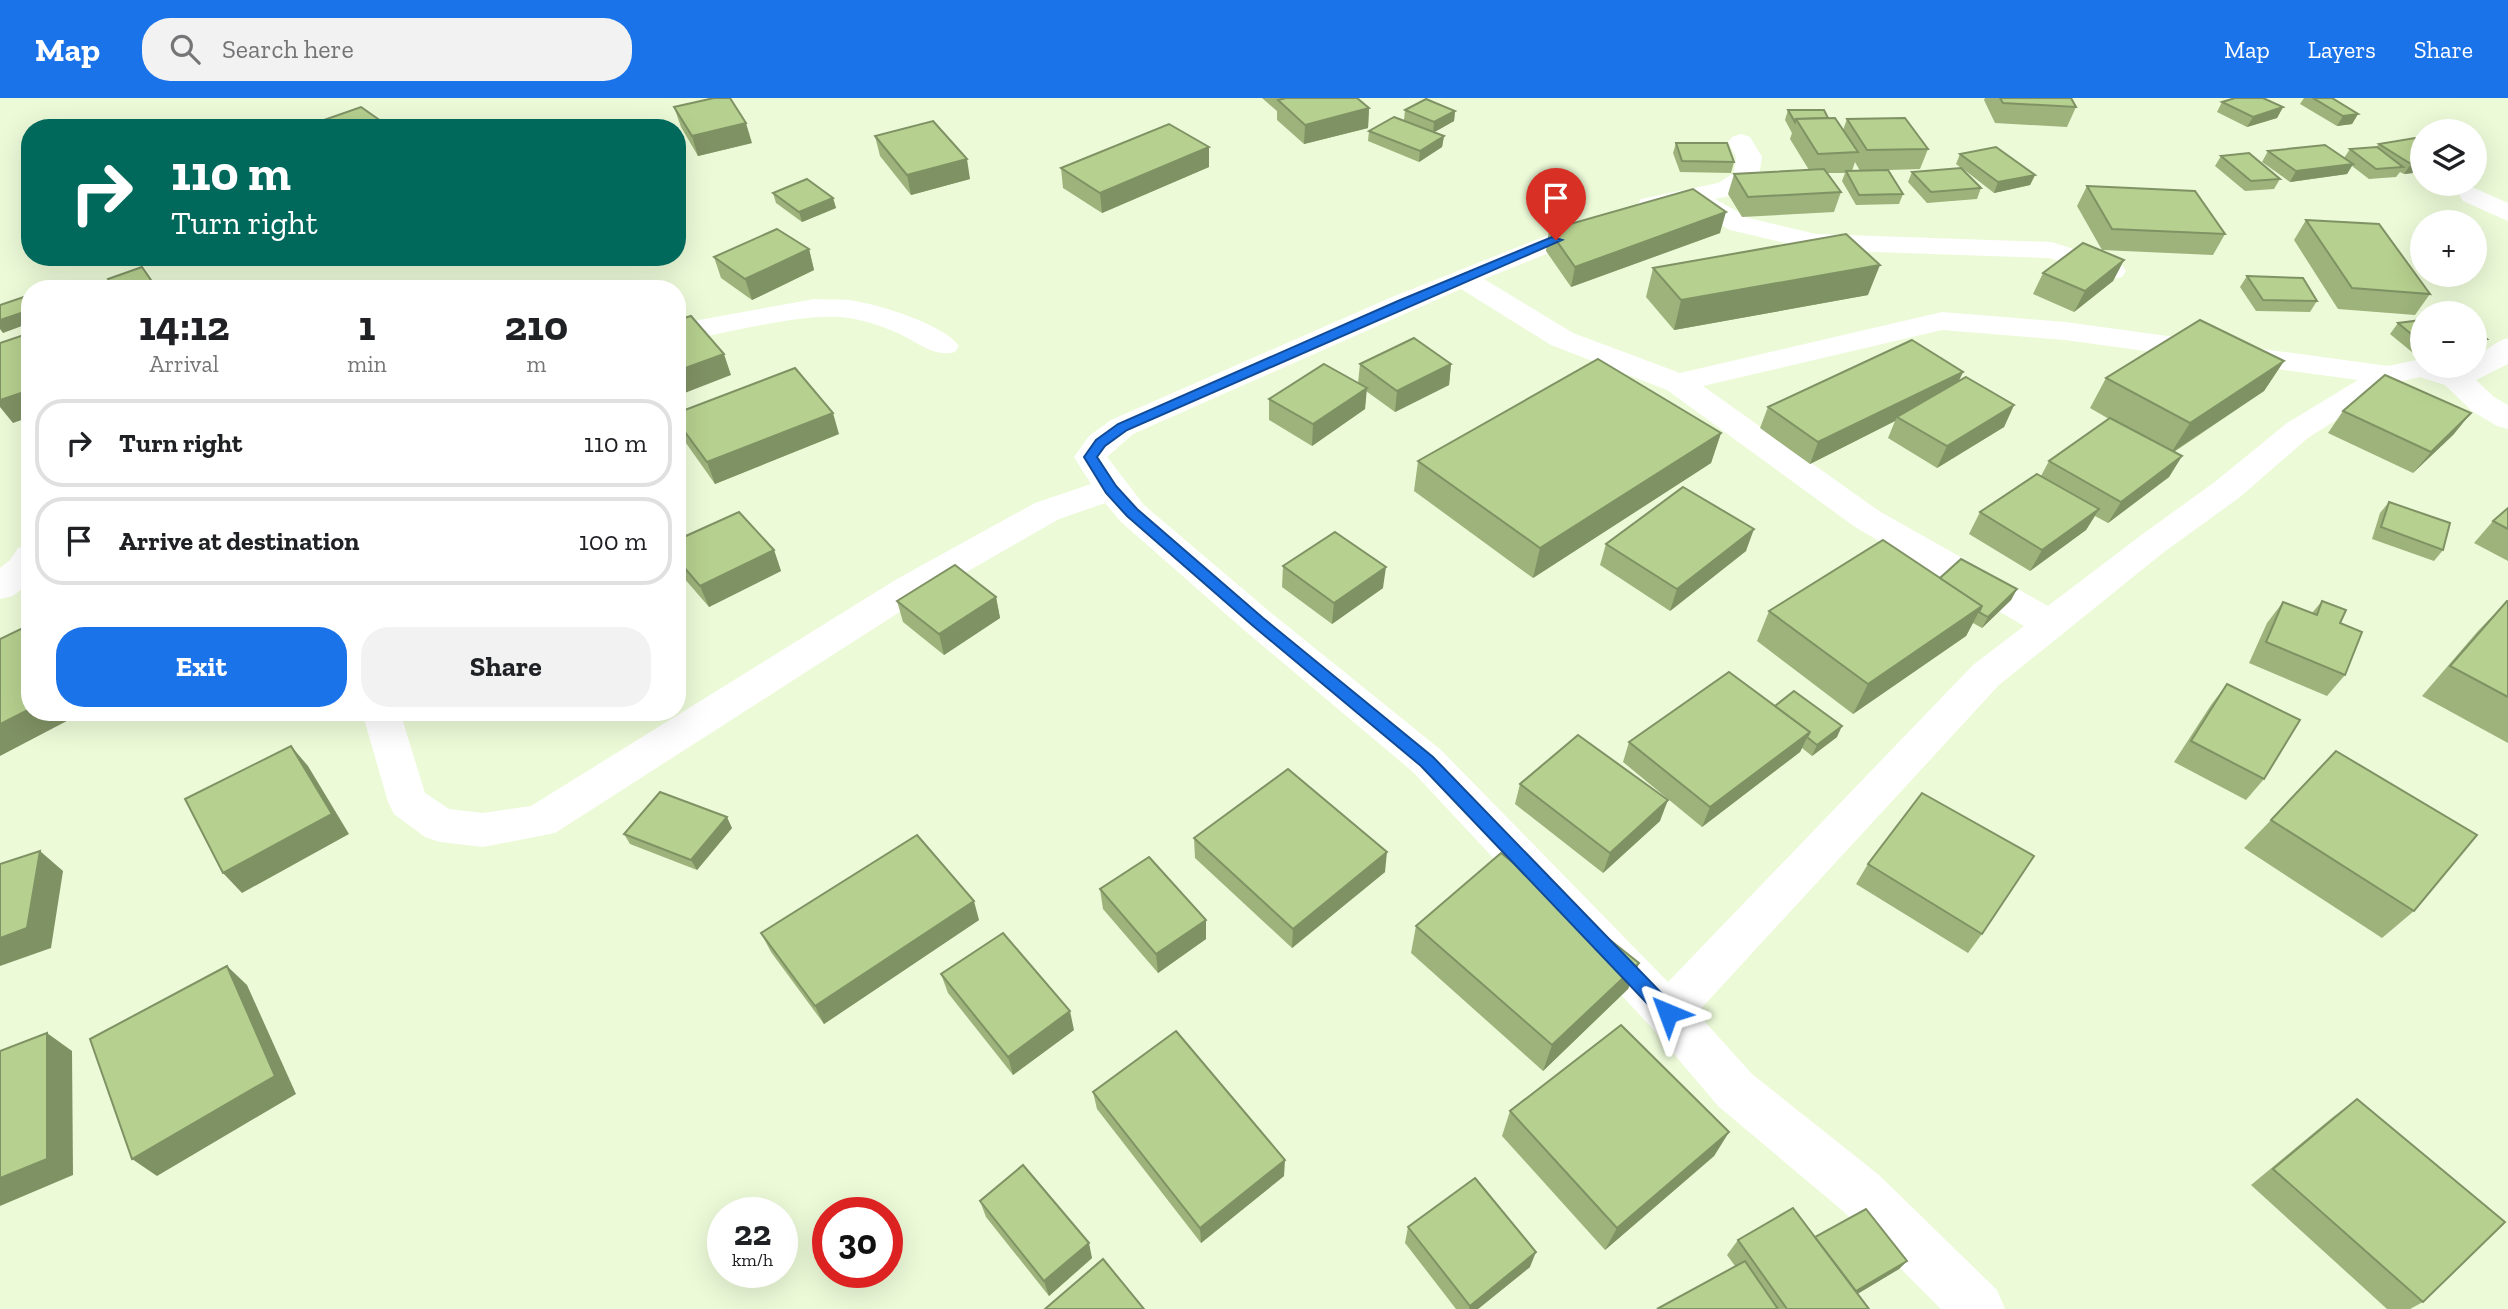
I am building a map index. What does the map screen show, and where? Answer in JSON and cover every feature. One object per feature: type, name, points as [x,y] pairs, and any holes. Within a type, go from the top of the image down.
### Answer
[{"type":"street","points":[[1741,142],[1749,157],[1746,176],[1726,189],[1632,209],[1462,278],[1122,427],[1100,443],[1090,457],[1111,489],[1132,513],[1257,621],[1427,761],[1668,1013],[1735,1090],[1861,1193],[1978,1309]]},
{"type":"street","points":[[2474,196],[2508,213]]},
{"type":"street","points":[[1675,198],[1702,203],[1740,224],[1816,242],[2052,250],[2112,271]]},
{"type":"street","points":[[1462,278],[1562,339],[1678,383],[1867,519],[2050,624]]},
{"type":"street","points":[[686,330],[815,308],[850,309],[905,325],[944,346]]},
{"type":"street","points":[[1678,383],[1942,321],[2064,331],[2389,375]]},
{"type":"street","points":[[2487,362],[2498,357],[2508,347]]},
{"type":"street","points":[[1668,1013],[1986,675],[2152,544],[2228,489],[2298,430],[2389,375],[2410,370]]},
{"type":"street","points":[[2456,378],[2483,404],[2508,419]]},
{"type":"street","points":[[384,721],[408,802],[440,825],[483,830],[540,821],[910,588],[1047,511],[1111,489]]},
{"type":"street","points":[[0,587],[21,570]]},
{"type":"building","points":[[714,98],[730,98],[746,123],[692,136],[686,126],[686,119],[681,119],[674,107]]},
{"type":"building","points":[[1357,98],[1369,108],[1305,125],[1278,100]]},
{"type":"building","points":[[2000,98],[2071,98],[2076,107],[2003,103]]},
{"type":"building","points":[[2235,98],[2263,98],[2283,107],[2253,117],[2222,102]]},
{"type":"building","points":[[2313,98],[2332,98],[2358,114],[2343,116]]},
{"type":"building","points":[[1426,99],[1455,111],[1434,122],[1405,110]]},
{"type":"building","points":[[361,107],[378,119],[327,119]]},
{"type":"building","points":[[1788,110],[1824,110],[1828,118],[1796,119],[1795,122]]},
{"type":"building","points":[[1394,117],[1444,136],[1420,151],[1369,131]]},
{"type":"building","points":[[1835,118],[1858,152],[1818,154],[1796,119]]},
{"type":"building","points":[[1905,118],[1928,149],[1867,150],[1847,119]]},
{"type":"building","points":[[933,121],[967,159],[907,175],[875,136]]},
{"type":"building","points":[[1169,124],[1209,147],[1100,193],[1061,168]]},
{"type":"building","points":[[2410,139],[2410,163],[2379,144]]},
{"type":"building","points":[[1676,143],[1727,143],[1734,162],[1682,161]]},
{"type":"building","points":[[2325,145],[2353,164],[2296,171],[2268,151]]},
{"type":"building","points":[[1996,147],[2035,175],[1998,182],[1960,154]]},
{"type":"building","points":[[2377,147],[2403,167],[2376,169],[2350,149]]},
{"type":"building","points":[[2249,153],[2280,179],[2251,181],[2221,156]]},
{"type":"building","points":[[1961,168],[1981,188],[1931,192],[1912,172]]},
{"type":"building","points":[[1824,169],[1841,192],[1748,197],[1734,174]]},
{"type":"building","points":[[1888,170],[1903,194],[1859,195],[1846,171]]},
{"type":"building","points":[[807,179],[833,198],[799,212],[773,193]]},
{"type":"building","points":[[2087,186],[2195,191],[2225,234],[2112,229]]},
{"type":"building","points":[[1693,189],[1726,212],[1575,267],[1549,230]]},
{"type":"building","points":[[2306,220],[2379,224],[2410,267],[2410,287],[2425,287],[2430,294],[2352,288]]},
{"type":"building","points":[[777,229],[809,249],[745,279],[714,257]]},
{"type":"building","points":[[1846,234],[1880,265],[1681,300],[1653,268]]},
{"type":"building","points":[[2083,243],[2124,260],[2085,291],[2043,273]]},
{"type":"building","points":[[142,267],[151,280],[109,280]]},
{"type":"building","points":[[2247,276],[2303,278],[2317,301],[2263,300]]},
{"type":"building","points":[[21,298],[21,313],[0,320],[0,305]]},
{"type":"building","points":[[691,316],[724,354],[686,368],[686,317]]},
{"type":"building","points":[[2200,320],[2284,361],[2190,423],[2106,378]]},
{"type":"building","points":[[2410,322],[2410,333],[2398,323]]},
{"type":"building","points":[[21,336],[21,393],[0,400],[0,343]]},
{"type":"building","points":[[1414,338],[1451,364],[1397,391],[1360,364]]},
{"type":"building","points":[[1912,340],[1963,372],[1818,442],[1768,407]]},
{"type":"building","points":[[1598,359],[1721,433],[1540,548],[1418,461]]},
{"type":"building","points":[[1324,364],[1367,388],[1313,424],[1269,399]]},
{"type":"building","points":[[795,368],[833,413],[707,462],[686,433],[686,410]]},
{"type":"building","points":[[2385,375],[2471,413],[2431,452],[2343,411]]},
{"type":"building","points":[[1966,377],[2014,405],[1947,446],[1897,417]]},
{"type":"building","points":[[2110,418],[2182,456],[2121,502],[2049,461]]},
{"type":"building","points":[[2037,474],[2099,509],[2042,550],[1980,512]]},
{"type":"building","points":[[1683,487],[1754,529],[1677,589],[1606,544]]},
{"type":"building","points":[[2389,502],[2450,523],[2443,550],[2381,527]]},
{"type":"building","points":[[2508,508],[2508,529],[2493,521]]},
{"type":"building","points":[[739,512],[774,550],[700,586],[686,570],[686,536]]},
{"type":"building","points":[[1335,532],[1386,567],[1334,603],[1283,566]]},
{"type":"building","points":[[1883,540],[1982,606],[1868,684],[1769,611]]},
{"type":"building","points":[[1961,559],[2017,589],[1988,617],[1979,612],[1982,606],[1940,578]]},
{"type":"building","points":[[955,565],[996,597],[939,634],[897,601]]},
{"type":"building","points":[[2322,601],[2346,610],[2340,623],[2362,632],[2345,675],[2266,642],[2283,602],[2317,615]]},
{"type":"building","points":[[2508,601],[2508,697],[2450,666]]},
{"type":"building","points":[[21,629],[21,714],[0,724],[0,639]]},
{"type":"building","points":[[1729,672],[1810,732],[1710,807],[1629,742]]},
{"type":"building","points":[[2227,684],[2300,720],[2264,779],[2191,741]]},
{"type":"building","points":[[1794,691],[1842,726],[1817,745],[1807,737],[1810,732],[1775,706]]},
{"type":"building","points":[[1578,735],[1668,800],[1610,853],[1520,784]]},
{"type":"building","points":[[291,746],[332,814],[223,873],[185,799]]},
{"type":"building","points":[[2336,751],[2477,835],[2414,911],[2271,820]]},
{"type":"building","points":[[1288,769],[1387,852],[1293,929],[1194,838]]},
{"type":"building","points":[[660,792],[727,817],[691,860],[624,834]]},
{"type":"building","points":[[1922,793],[2034,856],[1982,934],[1868,864]]},
{"type":"building","points":[[917,835],[974,901],[815,1006],[761,933]]},
{"type":"building","points":[[40,851],[27,928],[0,938],[0,864]]},
{"type":"building","points":[[1501,853],[1639,963],[1552,1045],[1416,926]]},
{"type":"building","points":[[1149,857],[1206,920],[1156,954],[1100,889]]},
{"type":"building","points":[[1003,933],[1070,1011],[1008,1057],[941,974]]},
{"type":"building","points":[[227,966],[275,1076],[132,1159],[90,1039]]},
{"type":"building","points":[[1621,1025],[1729,1132],[1617,1228],[1510,1111]]},
{"type":"building","points":[[1176,1031],[1285,1160],[1200,1228],[1093,1092]]},
{"type":"building","points":[[47,1033],[47,1159],[0,1178],[0,1051]]},
{"type":"building","points":[[2357,1099],[2505,1222],[2423,1302],[2273,1169]]},
{"type":"building","points":[[1023,1165],[1089,1243],[1044,1281],[980,1201]]},
{"type":"building","points":[[1475,1178],[1536,1252],[1470,1306],[1408,1227]]},
{"type":"building","points":[[1793,1208],[1869,1309],[1787,1309],[1738,1240]]},
{"type":"building","points":[[1866,1209],[1907,1261],[1856,1291],[1815,1237]]},
{"type":"building","points":[[1103,1259],[1144,1309],[1045,1309]]},
{"type":"building","points":[[1745,1261],[1778,1309],[1657,1309]]},
{"type":"route","points":[[1556,240],[1402,303],[1122,427],[1100,443],[1090,457],[1111,489],[1132,513],[1257,621],[1427,761],[1668,1013]]}]
